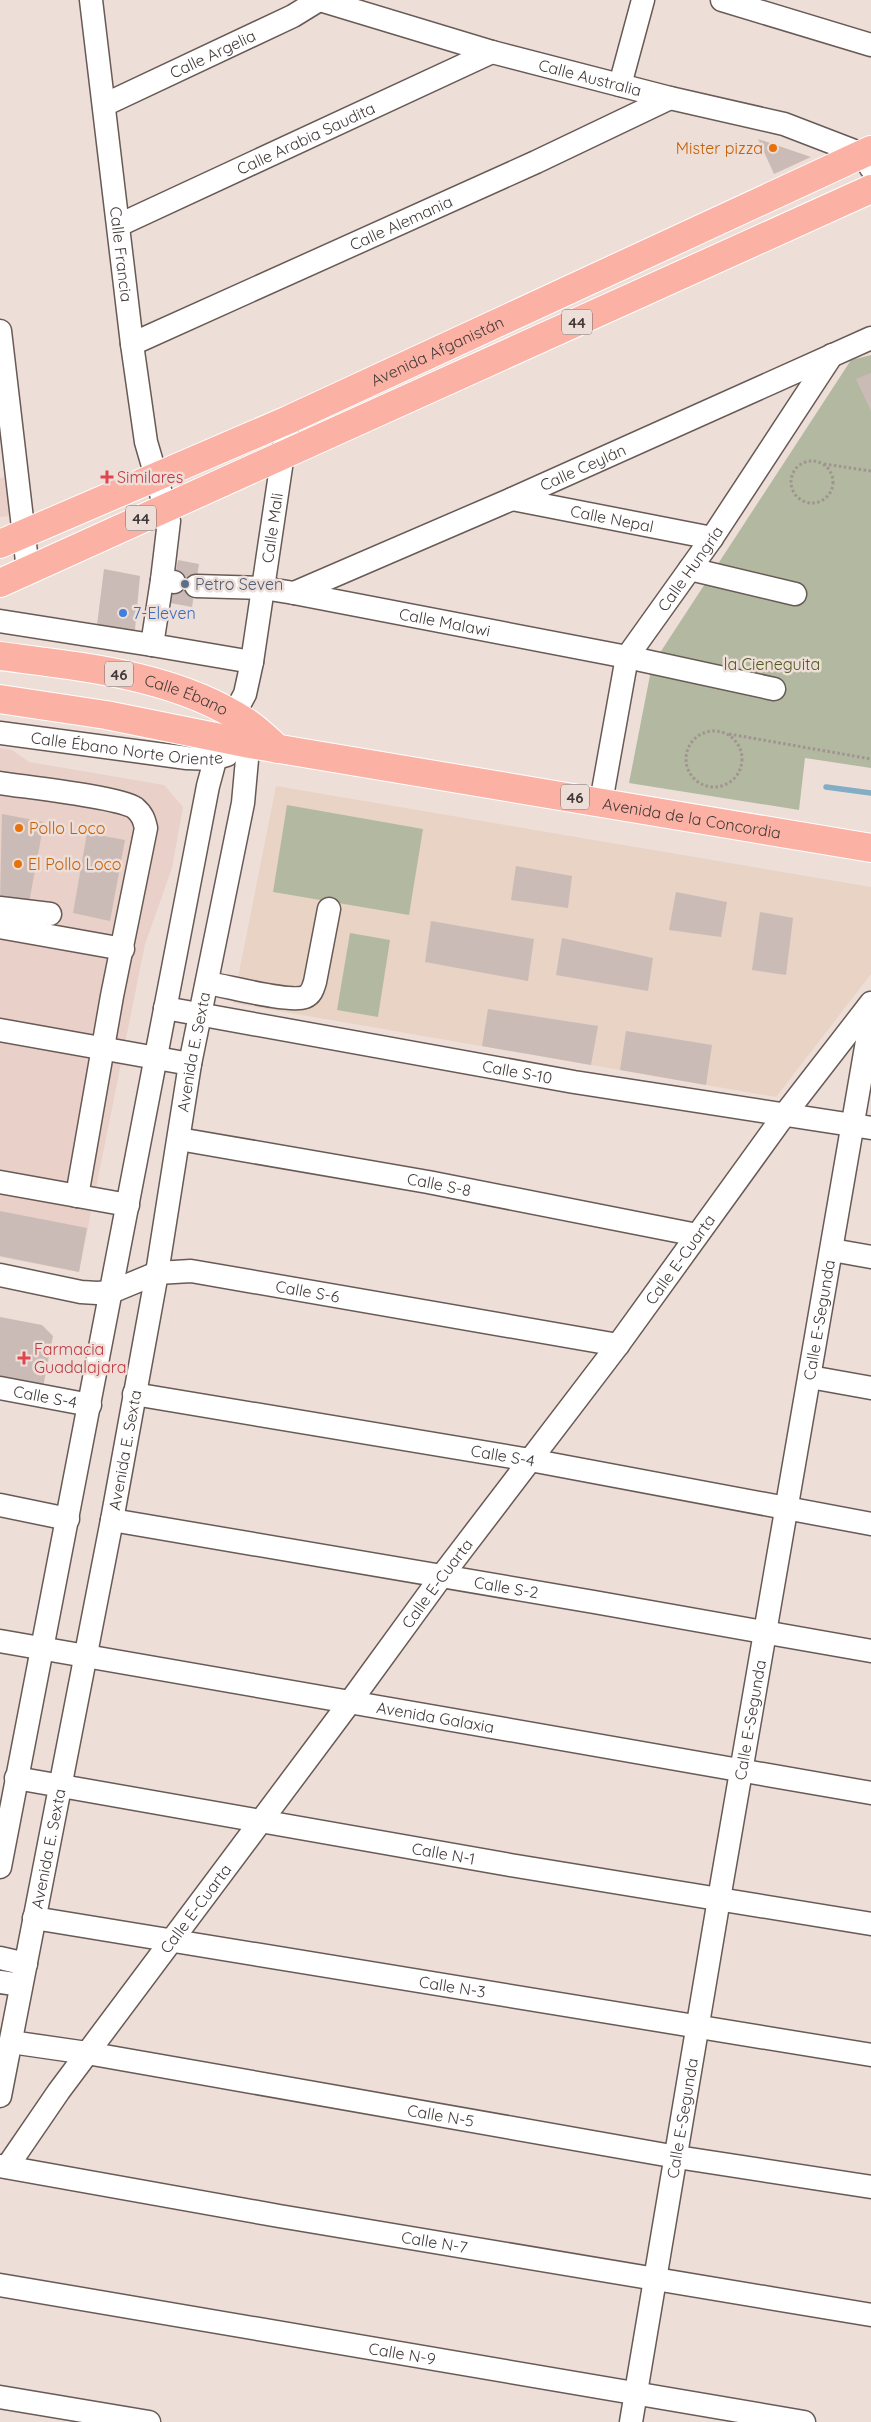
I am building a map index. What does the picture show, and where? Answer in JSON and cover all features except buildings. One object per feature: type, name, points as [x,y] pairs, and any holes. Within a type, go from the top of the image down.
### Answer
[{"type":"main road","name":"Avenida Afganistán","points":[[12,540],[288,420],[868,157]]},
{"type":"main road","name":"Avenida Afganistán","points":[[0,583],[871,189]]},
{"type":"main road","name":"Calle Ébano","points":[[0,656],[120,674],[195,696],[245,719],[217,749],[106,715],[0,699]]},
{"type":"main road","name":"Avenida de la Concordia","points":[[245,719],[278,749],[871,848]]},
{"type":"street","name":"Calle Francia","points":[[91,0],[132,344],[146,442],[168,522],[168,581],[152,645]]},
{"type":"street","name":"Calle Argelia","points":[[104,105],[293,16],[319,0]]},
{"type":"street","name":"Calle Australia","points":[[319,0],[492,52],[670,98],[784,124],[868,157]]},
{"type":"street","points":[[620,85],[643,0]]},
{"type":"street","points":[[722,0],[871,45]]},
{"type":"street","name":"Calle Arabia Saudita","points":[[119,225],[492,52]]},
{"type":"street","name":"Calle Alemania","points":[[132,344],[536,162],[670,98]]},
{"type":"street","points":[[0,331],[12,540],[28,570]]},
{"type":"street","name":"Calle Ceylán","points":[[294,592],[512,499],[871,338]]},
{"type":"street","name":"Calle Hungría","points":[[601,802],[627,657],[712,538],[832,355]]},
{"type":"street","name":"Calle Mali","points":[[245,719],[288,420]]},
{"type":"street","name":"Calle Nepal","points":[[512,499],[712,538]]},
{"type":"street","points":[[690,569],[796,594]]},
{"type":"street","name":"Calle Malawi","points":[[196,586],[263,588],[294,592],[627,657],[774,689]]},
{"type":"street","points":[[0,621],[252,662]]},
{"type":"street","name":"Avenida E. Sexta","points":[[0,2096],[11,2042],[16,1977],[34,1918],[86,1657],[156,1273],[190,1064],[243,803],[245,719]]},
{"type":"street","name":"Calle Ébano Norte Oriente","points":[[0,733],[187,758],[217,749]]},
{"type":"street","points":[[0,1867],[165,1008],[217,749]]},
{"type":"street","points":[[1,786],[112,801],[133,807],[143,816],[146,828],[103,1048],[77,1196]]},
{"type":"street","points":[[0,908],[50,914]]},
{"type":"street","points":[[207,983],[280,997],[304,998],[312,992],[316,982],[329,909]]},
{"type":"street","points":[[0,927],[123,950]]},
{"type":"street","name":"Calle E-Cuarta","points":[[4,2166],[441,1577],[618,1345],[785,1114],[871,1003]]},
{"type":"street","name":"Calle S-10","points":[[165,1008],[574,1082],[862,1126]]},
{"type":"street","name":"Calle E-Segunda","points":[[631,2422],[654,2278],[677,2156],[697,2026],[832,1250],[862,1126],[871,1018]]},
{"type":"street","points":[[0,1030],[190,1064]]},
{"type":"street","name":"Calle S-8","points":[[179,1139],[428,1182],[697,1235]]},
{"type":"street","points":[[0,1182],[128,1205]]},
{"type":"street","points":[[832,1250],[871,1257]]},
{"type":"street","name":"Calle S-6","points":[[0,1275],[81,1292],[111,1292],[156,1273],[191,1271],[618,1345]]},
{"type":"street","points":[[810,1377],[871,1388]]},
{"type":"street","name":"Calle S-4","points":[[0,1388],[90,1405]]},
{"type":"street","name":"Calle S-4","points":[[134,1394],[530,1460],[786,1510],[871,1524]]},
{"type":"street","points":[[0,1505],[68,1519]]},
{"type":"street","name":"Calle S-2","points":[[112,1520],[871,1652]]},
{"type":"street","name":"Avenida Galaxia","points":[[0,1641],[871,1793]]},
{"type":"street","name":"Calle N-1","points":[[16,1778],[510,1865],[871,1924]]},
{"type":"street","name":"Calle N-3","points":[[34,1918],[172,1939],[871,2055]]},
{"type":"street","points":[[0,1958],[16,1977]]},
{"type":"street","name":"Calle N-5","points":[[11,2042],[87,2053],[677,2156],[871,2187]]},
{"type":"street","name":"Calle N-7","points":[[4,2166],[278,2216],[871,2315]]},
{"type":"street","name":"Calle N-9","points":[[0,2285],[804,2422]]},
{"type":"street","points":[[0,2397],[149,2422]]},
{"type":"path","points":[[823,464],[832,474],[833,488],[830,494],[825,499],[812,503],[799,498],[792,486],[793,472],[803,463],[810,461],[871,471]]},
{"type":"path","points":[[722,734],[727,734],[734,739],[742,755],[739,772],[733,779],[718,787],[700,784],[688,771],[686,754],[688,746],[694,738],[710,731],[871,759]]},
{"type":"shaded area","points":[[6,477],[11,516],[0,517],[0,478]]},
{"type":"shaded area","points":[[0,748],[12,750],[29,762],[164,785],[183,807],[172,868],[145,944],[79,1272],[0,1257]]},
{"type":"shaded area","points":[[276,786],[871,887],[871,974],[776,1097],[233,1003]]},
{"type":"green space","name":"la Cieneguita","points":[[871,355],[871,768],[805,758],[799,810],[629,783],[652,665],[851,360]]},
{"type":"green space","points":[[287,805],[423,829],[409,915],[273,892]]},
{"type":"green space","points":[[350,933],[390,940],[378,1017],[337,1010]]},
{"type":"waterway","points":[[826,787],[871,793]]},
{"type":"place","name":"Mister pizza","points":[[773,148]]},
{"type":"place","name":"Similares","points":[[107,477]]},
{"type":"place","name":"Petro Seven","points":[[185,584]]},
{"type":"place","name":"7-Eleven","points":[[123,613]]},
{"type":"place","name":"Pollo Loco","points":[[19,828]]},
{"type":"place","name":"El Pollo Loco","points":[[18,864]]},
{"type":"place","name":"Farmacia Guadalajara","points":[[24,1358]]}]
